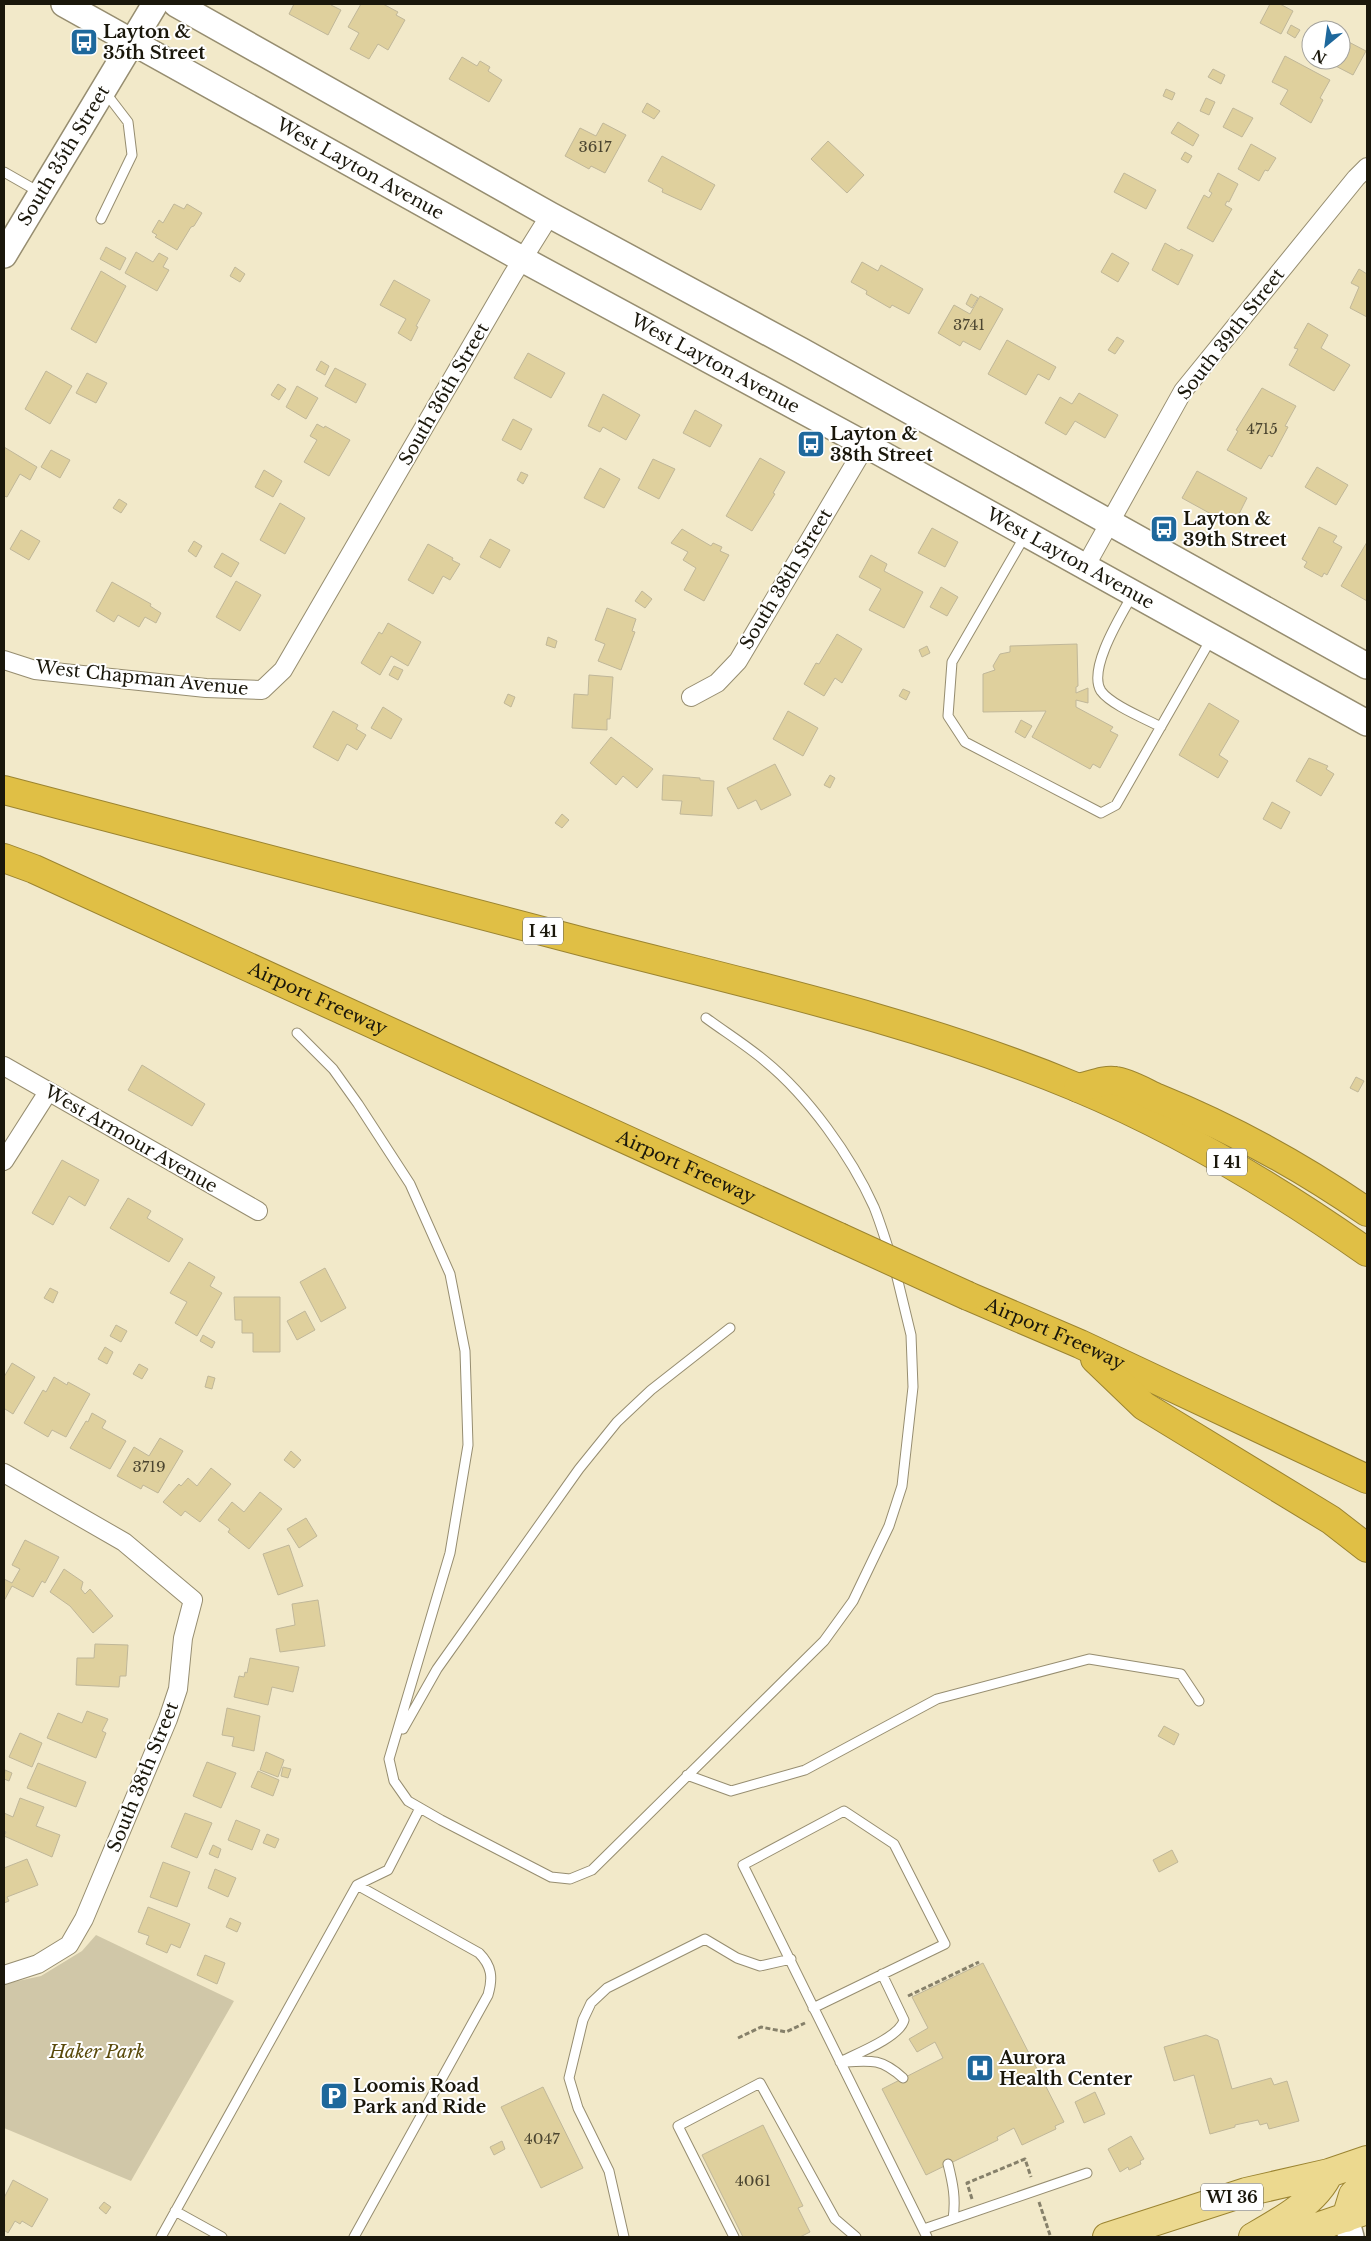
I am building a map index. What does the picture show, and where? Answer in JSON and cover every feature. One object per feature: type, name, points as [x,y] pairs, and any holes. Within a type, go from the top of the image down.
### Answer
[{"type":"highway","name":"I 41","points":[[4,790],[849,1011],[993,1056],[1078,1088],[1162,1128],[1233,1166],[1309,1211],[1367,1252]]},
{"type":"highway","name":"Airport Freeway","points":[[4,858],[34,869],[968,1296],[1080,1344],[1367,1479]]},
{"type":"highway","points":[[1078,1088],[1115,1081],[1168,1102],[1286,1162],[1336,1190],[1367,1212]]},
{"type":"highway","points":[[1080,1344],[1144,1406],[1331,1520],[1367,1548]]},
{"type":"main road","name":"West Layton Avenue","points":[[64,4],[522,259],[866,445],[1367,723]]},
{"type":"main road","name":"South 35th Street","points":[[4,255],[155,4]]},
{"type":"main road","points":[[176,4],[550,215],[802,351],[1367,666]]},
{"type":"main road","name":"WI 36","points":[[1107,2237],[1246,2192],[1329,2172],[1367,2160]]},
{"type":"main road","points":[[1254,2237],[1290,2215],[1310,2198],[1322,2186],[1329,2172]]},
{"type":"main road","points":[[1288,2237],[1355,2222],[1353,2195],[1367,2181]]},
{"type":"street","name":"South 39th Street","points":[[1085,567],[1183,391],[1356,178],[1367,167]]},
{"type":"street","name":"South 36th Street","points":[[340,574],[522,259],[550,215]]},
{"type":"street","name":"South 38th Street","points":[[691,698],[717,683],[738,661],[866,445]]},
{"type":"street","name":"West Chapman Avenue","points":[[4,660],[35,670],[206,688],[262,690],[283,670],[340,574]]},
{"type":"street","name":"West Armour Avenue","points":[[4,1066],[258,1211]]},
{"type":"street","points":[[4,1161],[48,1092]]},
{"type":"street","name":"South 38th Street","points":[[4,1474],[124,1542],[193,1600],[183,1638],[178,1689],[168,1719],[98,1890],[69,1945],[38,1964],[4,1975]]},
{"type":"lane","points":[[101,219],[132,155],[128,122],[103,90]]},
{"type":"lane","points":[[4,172],[42,193]]},
{"type":"lane","points":[[1026,534],[952,662],[948,716],[965,742],[1101,813],[1116,805],[1212,637]]},
{"type":"lane","points":[[1133,593],[1101,657],[1100,690],[1109,699],[1161,727]]},
{"type":"lane","points":[[296,1033],[333,1069],[410,1184],[450,1274],[465,1351],[468,1445],[450,1553],[389,1758],[394,1781],[408,1801],[420,1808],[551,1877],[570,1879],[592,1870],[824,1641],[853,1601],[889,1526],[902,1486],[914,1387],[911,1335],[897,1274],[874,1207],[846,1157],[814,1110],[765,1061],[706,1018]]},
{"type":"lane","points":[[389,1758],[408,1718],[437,1669],[579,1469],[617,1422],[650,1390],[730,1328]]},
{"type":"lane","points":[[687,1775],[731,1791],[805,1770],[937,1699],[1089,1659],[1182,1674],[1200,1701]]},
{"type":"lane","points":[[161,2237],[357,1884],[388,1870],[420,1808]]},
{"type":"lane","points":[[813,2008],[945,1944],[894,1844],[844,1812],[744,1865],[817,2017],[925,2233],[953,2219],[1087,2173]]},
{"type":"lane","points":[[354,2237],[488,1995],[491,1984],[491,1972],[487,1961],[478,1952],[357,1884]]},
{"type":"lane","points":[[624,2237],[609,2171],[578,2108],[569,2078],[583,2020],[590,2003],[607,1988],[705,1939],[737,1958],[760,1966],[790,1959]]},
{"type":"lane","points":[[840,2062],[894,2034],[902,2027],[904,2020],[882,1974]]},
{"type":"lane","points":[[840,2062],[870,2060],[891,2066],[903,2078]]},
{"type":"lane","points":[[734,2237],[678,2126],[760,2084],[836,2219],[855,2237]]},
{"type":"lane","points":[[948,2164],[954,2186],[955,2204],[953,2219]]},
{"type":"lane","points":[[175,2211],[222,2237]]},
{"type":"path","points":[[911,2003],[908,1996],[979,1962]]},
{"type":"path","points":[[738,2038],[761,2028],[786,2032],[817,2017]]},
{"type":"green space","name":"Haker Park","points":[[96,1935],[234,2001],[131,2181],[4,2128],[4,1984],[41,1976],[82,1951]]},
{"type":"building","points":[[294,4],[332,4],[341,10],[328,35],[289,14]]},
{"type":"building","points":[[361,4],[383,4],[398,12],[396,15],[405,20],[388,50],[378,44],[369,59],[350,49],[359,33],[348,27]]},
{"type":"building","points":[[1270,4],[1280,4],[1293,11],[1281,34],[1260,23]]},
{"type":"building","points":[[1291,25],[1300,30],[1295,38],[1287,33]]},
{"type":"building","points":[[1351,43],[1366,51],[1353,75],[1343,70],[1351,70]]},
{"type":"building","points":[[1285,56],[1301,65],[1301,70],[1311,70],[1330,80],[1320,98],[1323,100],[1311,123],[1280,104],[1288,90],[1272,82]]},
{"type":"building","points":[[462,57],[477,66],[480,61],[490,67],[488,71],[502,80],[489,102],[449,79]]},
{"type":"building","points":[[1213,69],[1225,75],[1221,84],[1208,77]]},
{"type":"building","points":[[1166,89],[1175,93],[1172,100],[1163,96]]},
{"type":"building","points":[[1206,98],[1215,102],[1209,115],[1200,111]]},
{"type":"building","points":[[647,103],[660,111],[654,119],[642,112]]},
{"type":"building","points":[[1233,108],[1253,118],[1242,137],[1223,127]]},
{"type":"building","points":[[1178,122],[1199,135],[1193,146],[1171,133]]},
{"type":"building","points":[[603,123],[626,135],[605,173],[591,166],[589,169],[565,156],[580,128],[596,136]]},
{"type":"building","points":[[828,141],[864,175],[847,193],[811,159]]},
{"type":"building","points":[[1251,144],[1276,158],[1268,171],[1265,170],[1259,181],[1238,169]]},
{"type":"building","points":[[1185,152],[1192,156],[1188,163],[1181,159]]},
{"type":"building","points":[[662,156],[715,185],[701,210],[662,192],[663,189],[648,181]]},
{"type":"building","points":[[1124,173],[1156,190],[1146,209],[1114,192]]},
{"type":"building","points":[[1218,173],[1238,184],[1229,202],[1227,201],[1225,205],[1232,209],[1213,242],[1187,228],[1204,195],[1209,198],[1212,193],[1209,191]]},
{"type":"building","points":[[174,204],[184,209],[187,204],[202,213],[177,250],[155,237],[157,235],[152,232],[159,220],[163,223]]},
{"type":"building","points":[[1165,243],[1179,251],[1181,249],[1193,255],[1178,285],[1152,270]]},
{"type":"building","points":[[106,247],[126,258],[120,270],[100,259]]},
{"type":"building","points":[[136,252],[153,262],[159,253],[168,258],[163,267],[169,270],[157,291],[125,273]]},
{"type":"building","points":[[1112,253],[1129,263],[1118,282],[1101,272]]},
{"type":"building","points":[[862,262],[878,271],[881,265],[923,289],[909,314],[892,305],[890,308],[866,294],[867,291],[851,282]]},
{"type":"building","points":[[235,267],[245,274],[240,282],[230,276]]},
{"type":"building","points":[[1359,269],[1367,274],[1367,317],[1350,308],[1359,287],[1351,283]]},
{"type":"building","points":[[101,271],[126,286],[96,343],[71,329]]},
{"type":"building","points":[[394,280],[430,300],[416,326],[418,327],[411,341],[398,333],[406,319],[380,305]]},
{"type":"building","points":[[971,294],[978,298],[972,308],[966,304]]},
{"type":"building","points":[[980,296],[1003,309],[980,350],[963,341],[960,346],[938,333],[954,305],[970,314]]},
{"type":"building","points":[[1308,323],[1328,335],[1321,348],[1350,365],[1334,391],[1289,365],[1298,349],[1294,348]]},
{"type":"building","points":[[1117,337],[1124,341],[1115,354],[1108,350]]},
{"type":"building","points":[[1007,340],[1056,367],[1049,380],[1038,374],[1026,395],[988,374]]},
{"type":"building","points":[[528,353],[565,373],[551,398],[514,378]]},
{"type":"building","points":[[321,361],[329,366],[325,375],[316,370]]},
{"type":"building","points":[[335,368],[366,384],[356,403],[325,386]]},
{"type":"building","points":[[46,371],[72,386],[50,424],[25,409]]},
{"type":"building","points":[[87,373],[107,383],[96,403],[76,393]]},
{"type":"building","points":[[278,384],[286,389],[279,400],[271,395]]},
{"type":"building","points":[[297,386],[318,398],[306,419],[286,407]]},
{"type":"building","points":[[1262,388],[1296,406],[1285,426],[1288,427],[1272,457],[1269,455],[1261,469],[1227,450],[1238,431],[1236,430]]},
{"type":"building","points":[[1079,393],[1118,415],[1105,438],[1075,421],[1066,435],[1045,423],[1060,397],[1072,404]]},
{"type":"building","points":[[603,394],[640,415],[626,440],[603,427],[600,432],[588,426]]},
{"type":"building","points":[[695,410],[722,425],[710,447],[683,433]]},
{"type":"building","points":[[513,419],[532,429],[521,450],[502,440]]},
{"type":"building","points":[[317,424],[324,428],[325,426],[350,440],[329,476],[304,462],[317,440],[310,436]]},
{"type":"building","points":[[4,447],[37,467],[30,480],[20,474],[7,497],[4,496]]},
{"type":"building","points":[[51,450],[70,460],[60,478],[41,467]]},
{"type":"building","points":[[760,458],[785,472],[773,493],[775,494],[752,531],[726,516]]},
{"type":"building","points":[[653,459],[675,469],[659,499],[638,488]]},
{"type":"building","points":[[1317,467],[1348,485],[1336,505],[1305,487]]},
{"type":"building","points":[[600,468],[620,479],[604,508],[584,498]]},
{"type":"building","points":[[264,470],[282,481],[273,497],[255,487]]},
{"type":"building","points":[[1197,471],[1247,498],[1233,526],[1182,498]]},
{"type":"building","points":[[521,472],[528,475],[523,484],[517,480]]},
{"type":"building","points":[[119,499],[127,504],[121,513],[113,508]]},
{"type":"building","points":[[280,503],[305,518],[285,554],[260,540]]},
{"type":"building","points":[[1319,527],[1337,536],[1333,542],[1342,547],[1327,575],[1324,573],[1322,577],[1304,567],[1307,562],[1302,559]]},
{"type":"building","points":[[932,528],[958,542],[945,567],[918,553]]},
{"type":"building","points":[[682,529],[711,546],[713,543],[722,547],[720,551],[729,555],[704,601],[684,590],[696,568],[683,560],[688,552],[671,543]]},
{"type":"building","points":[[21,530],[40,541],[29,560],[10,549]]},
{"type":"building","points":[[490,539],[510,550],[500,568],[480,557]]},
{"type":"building","points":[[194,541],[202,546],[196,557],[188,551]]},
{"type":"building","points":[[1367,542],[1367,601],[1341,586]]},
{"type":"building","points":[[428,544],[460,564],[450,580],[443,576],[433,594],[408,580]]},
{"type":"building","points":[[222,553],[239,563],[231,577],[214,567]]},
{"type":"building","points":[[871,555],[887,564],[884,571],[923,592],[904,628],[869,610],[881,589],[859,577]]},
{"type":"building","points":[[236,581],[261,595],[240,631],[216,617]]},
{"type":"building","points":[[112,582],[151,604],[150,606],[161,613],[156,623],[145,617],[139,627],[118,615],[114,622],[96,611]]},
{"type":"building","points":[[941,587],[958,597],[947,616],[930,607]]},
{"type":"building","points":[[642,591],[652,599],[645,608],[635,601]]},
{"type":"building","points":[[607,608],[636,619],[632,631],[635,632],[621,670],[598,661],[605,644],[595,640]]},
{"type":"building","points":[[388,623],[421,642],[408,666],[391,656],[380,675],[361,663],[379,632],[382,634]]},
{"type":"building","points":[[837,634],[862,649],[842,683],[835,678],[824,696],[804,684],[816,663],[819,664]]},
{"type":"building","points":[[548,637],[557,641],[555,648],[546,645]]},
{"type":"building","points":[[1077,644],[1078,686],[1076,687],[1076,693],[1088,688],[1088,703],[1076,700],[1076,707],[1113,727],[1110,731],[1118,735],[1100,768],[1093,764],[1090,769],[1032,737],[1046,711],[983,712],[983,674],[995,670],[993,666],[1000,654],[1010,652],[1010,646]]},
{"type":"building","points":[[927,646],[930,653],[922,657],[919,650]]},
{"type":"building","points":[[394,666],[403,670],[398,680],[389,675]]},
{"type":"building","points":[[589,675],[613,677],[610,719],[607,719],[607,730],[572,728],[574,694],[588,695]]},
{"type":"building","points":[[903,689],[910,692],[906,700],[899,696]]},
{"type":"building","points":[[508,694],[515,697],[511,707],[504,703]]},
{"type":"building","points":[[1209,703],[1239,721],[1219,755],[1228,761],[1218,778],[1179,755]]},
{"type":"building","points":[[383,707],[402,719],[391,739],[371,728]]},
{"type":"building","points":[[333,711],[358,725],[356,729],[366,735],[357,750],[347,744],[338,761],[313,747]]},
{"type":"building","points":[[788,711],[818,728],[803,756],[773,739]]},
{"type":"building","points":[[1021,720],[1032,726],[1025,738],[1015,732]]},
{"type":"building","points":[[611,737],[653,769],[637,788],[623,776],[616,785],[590,763]]},
{"type":"building","points":[[1309,758],[1328,766],[1326,769],[1334,774],[1321,796],[1296,781]]},
{"type":"building","points":[[775,764],[791,795],[761,810],[756,800],[738,809],[727,788]]},
{"type":"building","points":[[663,775],[714,781],[712,816],[680,814],[682,801],[662,800]]},
{"type":"building","points":[[830,775],[835,778],[830,788],[824,785]]},
{"type":"building","points":[[1272,802],[1290,812],[1281,829],[1263,819]]},
{"type":"building","points":[[562,814],[569,820],[562,828],[555,823]]},
{"type":"building","points":[[142,1065],[205,1104],[192,1126],[128,1090]]},
{"type":"building","points":[[1356,1077],[1364,1081],[1358,1092],[1350,1088]]},
{"type":"building","points":[[62,1160],[99,1180],[85,1206],[69,1196],[53,1225],[32,1213]]},
{"type":"building","points":[[128,1198],[151,1211],[147,1218],[183,1239],[169,1262],[110,1228]]},
{"type":"building","points":[[189,1262],[215,1277],[210,1286],[222,1293],[197,1336],[175,1323],[187,1302],[170,1293]]},
{"type":"building","points":[[325,1268],[346,1308],[321,1322],[300,1282]]},
{"type":"building","points":[[50,1288],[58,1292],[53,1303],[44,1298]]},
{"type":"building","points":[[234,1297],[280,1297],[280,1352],[253,1352],[253,1333],[242,1333],[242,1320],[235,1320]]},
{"type":"building","points":[[305,1311],[315,1330],[297,1340],[287,1321]]},
{"type":"building","points":[[116,1325],[127,1331],[121,1342],[110,1336]]},
{"type":"building","points":[[203,1335],[215,1342],[212,1348],[200,1341]]},
{"type":"building","points":[[105,1347],[113,1352],[107,1364],[98,1359]]},
{"type":"building","points":[[12,1363],[35,1377],[13,1414],[4,1410],[4,1377]]},
{"type":"building","points":[[139,1364],[148,1369],[142,1379],[133,1374]]},
{"type":"building","points":[[208,1376],[215,1378],[212,1389],[205,1387]]},
{"type":"building","points":[[54,1377],[67,1385],[68,1382],[90,1394],[66,1437],[52,1430],[48,1437],[24,1423],[43,1390],[46,1392]]},
{"type":"building","points":[[92,1413],[106,1421],[102,1428],[126,1441],[110,1469],[70,1448]]},
{"type":"building","points":[[160,1438],[183,1451],[158,1493],[143,1485],[141,1489],[117,1476],[134,1447],[149,1456]]},
{"type":"building","points":[[291,1451],[301,1460],[294,1468],[284,1460]]},
{"type":"building","points":[[211,1468],[231,1484],[200,1522],[185,1511],[181,1516],[163,1502],[179,1484],[181,1486],[188,1478],[197,1486]]},
{"type":"building","points":[[260,1492],[282,1509],[249,1549],[228,1532],[230,1529],[218,1520],[232,1502],[244,1512]]},
{"type":"building","points":[[306,1518],[317,1536],[299,1548],[287,1529]]},
{"type":"building","points":[[25,1540],[59,1557],[45,1583],[42,1581],[33,1597],[12,1586],[4,1601],[4,1579],[12,1583],[20,1569],[12,1565]]},
{"type":"building","points":[[289,1545],[303,1586],[278,1595],[263,1554]]},
{"type":"building","points":[[64,1569],[83,1582],[81,1589],[85,1594],[90,1589],[113,1616],[93,1633],[70,1606],[50,1592]]},
{"type":"building","points":[[318,1600],[325,1646],[280,1652],[276,1629],[295,1625],[292,1604]]},
{"type":"building","points":[[95,1644],[128,1645],[126,1676],[120,1676],[119,1687],[76,1685],[77,1658],[94,1658]]},
{"type":"building","points":[[250,1658],[299,1667],[293,1692],[272,1687],[268,1705],[234,1697],[239,1676],[244,1677],[245,1672],[247,1673]]},
{"type":"building","points":[[227,1708],[260,1716],[254,1751],[232,1746],[234,1737],[222,1735]]},
{"type":"building","points":[[87,1711],[108,1719],[102,1731],[106,1733],[96,1758],[47,1738],[58,1713],[82,1723]]},
{"type":"building","points":[[1164,1726],[1179,1734],[1174,1745],[1158,1736]]},
{"type":"building","points":[[20,1733],[42,1743],[32,1767],[9,1757]]},
{"type":"building","points":[[266,1752],[284,1760],[278,1777],[260,1770]]},
{"type":"building","points":[[207,1762],[236,1773],[221,1808],[193,1796]]},
{"type":"building","points":[[38,1763],[86,1782],[76,1807],[27,1788]]},
{"type":"building","points":[[283,1767],[291,1769],[288,1778],[281,1776]]},
{"type":"building","points":[[5,1770],[12,1773],[9,1781],[4,1779]]},
{"type":"building","points":[[258,1771],[279,1780],[273,1796],[251,1787]]},
{"type":"building","points":[[20,1798],[44,1807],[36,1826],[60,1835],[52,1857],[4,1836],[6,1832],[4,1831],[4,1813],[13,1817]]},
{"type":"building","points":[[185,1813],[212,1823],[197,1858],[171,1847]]},
{"type":"building","points":[[236,1820],[260,1830],[252,1850],[228,1840]]},
{"type":"building","points":[[267,1834],[279,1839],[275,1848],[263,1843]]},
{"type":"building","points":[[213,1845],[221,1849],[218,1858],[209,1854]]},
{"type":"building","points":[[1172,1850],[1178,1862],[1159,1872],[1153,1860]]},
{"type":"building","points":[[27,1859],[38,1885],[7,1897],[9,1901],[4,1903],[4,1868]]},
{"type":"building","points":[[163,1862],[190,1872],[177,1907],[150,1897]]},
{"type":"building","points":[[215,1869],[236,1878],[228,1897],[208,1888]]},
{"type":"building","points":[[148,1907],[190,1924],[180,1948],[171,1944],[167,1953],[146,1944],[149,1936],[138,1932]]},
{"type":"building","points":[[230,1918],[241,1923],[237,1932],[226,1927]]},
{"type":"building","points":[[205,1955],[225,1963],[217,1984],[197,1975]]},
{"type":"building","name":"Aurora Health Center","points":[[983,1963],[1064,2122],[1055,2126],[1056,2129],[1022,2145],[1014,2128],[997,2137],[998,2140],[926,2175],[882,2089],[943,2058],[935,2042],[917,2052],[909,2039],[928,2028],[912,1997]]},
{"type":"building","points":[[1206,2035],[1218,2040],[1232,2089],[1271,2078],[1274,2085],[1287,2081],[1299,2121],[1269,2129],[1267,2123],[1260,2125],[1258,2120],[1235,2125],[1235,2127],[1210,2134],[1194,2075],[1174,2081],[1164,2047]]},
{"type":"building","points":[[543,2087],[583,2168],[541,2188],[501,2107]]},
{"type":"building","points":[[1095,2092],[1105,2114],[1084,2123],[1075,2102]]},
{"type":"building","points":[[763,2125],[803,2206],[798,2208],[810,2232],[800,2237],[743,2237],[702,2155]]},
{"type":"building","points":[[1131,2136],[1144,2159],[1140,2161],[1141,2164],[1129,2170],[1128,2167],[1120,2172],[1108,2149]]},
{"type":"building","points":[[502,2141],[505,2149],[494,2155],[490,2147]]},
{"type":"building","points":[[13,2180],[48,2199],[32,2227],[22,2221],[20,2224],[15,2221],[8,2233],[4,2230],[4,2198]]},
{"type":"building","points":[[104,2202],[111,2207],[106,2214],[99,2208]]},
{"type":"place","name":"Layton & 35th Street","points":[[84,42]]},
{"type":"place","name":"Layton & 38th Street","points":[[811,444]]},
{"type":"place","name":"Layton & 39th Street","points":[[1164,529]]},
{"type":"place","name":"Aurora Health Center","points":[[980,2068]]},
{"type":"place","name":"Loomis Road Park and Ride","points":[[334,2096]]}]
